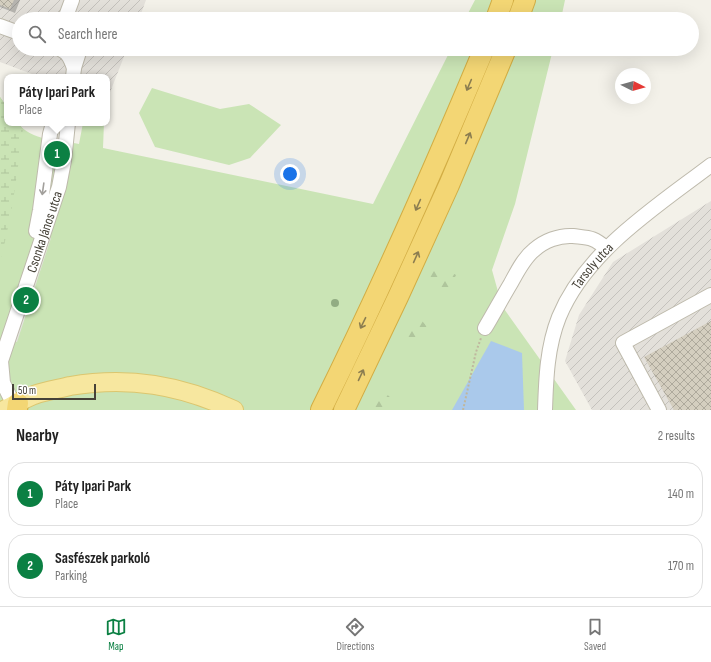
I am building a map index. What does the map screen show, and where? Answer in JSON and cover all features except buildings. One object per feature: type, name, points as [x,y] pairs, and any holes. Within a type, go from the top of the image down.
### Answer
[{"type":"highway","points":[[499,12],[503,0]]},
{"type":"highway","points":[[521,12],[526,0]]},
{"type":"highway","points":[[324,405],[430,179],[481,56]]},
{"type":"highway","points":[[344,410],[449,185],[503,56]]},
{"type":"main road","points":[[13,407],[35,395],[56,389],[84,384],[133,382],[170,387],[207,398],[234,410]]},
{"type":"street","points":[[68,12],[72,0]]},
{"type":"street","points":[[0,26],[12,30]]},
{"type":"street","points":[[69,56],[74,73]]},
{"type":"street","points":[[74,73],[78,56]]},
{"type":"street","points":[[34,260],[36,232],[52,126]]},
{"type":"street","name":"Csonka János utca","points":[[13,407],[3,383],[1,361],[59,187],[64,161],[68,126]]},
{"type":"street","name":"Tarsoly utca","points":[[546,410],[546,380],[550,347],[558,318],[569,296],[584,273],[606,248],[711,164]]},
{"type":"street","points":[[485,328],[519,268],[533,251],[542,244],[556,238],[570,236],[595,239],[606,248]]},
{"type":"street","points":[[659,410],[623,343],[711,295]]},
{"type":"path","points":[[463,410],[476,352],[485,328]]},
{"type":"shaded area","points":[[0,0],[146,0],[142,12],[12,12],[12,56],[124,56],[110,92],[110,74],[32,74],[0,62]]},
{"type":"shaded area","points":[[711,201],[711,410],[592,410],[565,361],[579,315],[613,262]]},
{"type":"shaded area","points":[[42,235],[51,238],[17,342],[7,339]]},
{"type":"green space","points":[[475,0],[565,0],[562,12],[469,12]]},
{"type":"green space","points":[[447,56],[551,56],[515,204],[492,270],[502,306],[576,410],[0,410],[0,97],[4,103],[4,126],[21,126],[30,133],[46,139],[79,144],[82,126],[104,126],[103,148],[373,204]]},
{"type":"green space","points":[[152,88],[220,109],[249,104],[281,125],[250,158],[229,165],[155,147],[139,113]]},
{"type":"green space","points":[[0,97],[4,103],[4,126],[20,126],[23,129],[11,212],[0,261]]},
{"type":"green space","points":[[432,269],[446,269],[456,275],[447,294],[426,282]]},
{"type":"green space","points":[[411,319],[421,320],[427,326],[414,351],[405,345],[402,338]]},
{"type":"green space","points":[[385,394],[389,396],[394,404],[391,410],[367,410],[376,396]]},
{"type":"water","points":[[491,341],[522,353],[524,410],[452,410]]},
{"type":"place","name":"Páty Ipari Park","points":[[57,154]]},
{"type":"place","name":"Sasfészek parkoló","points":[[26,300]]}]
